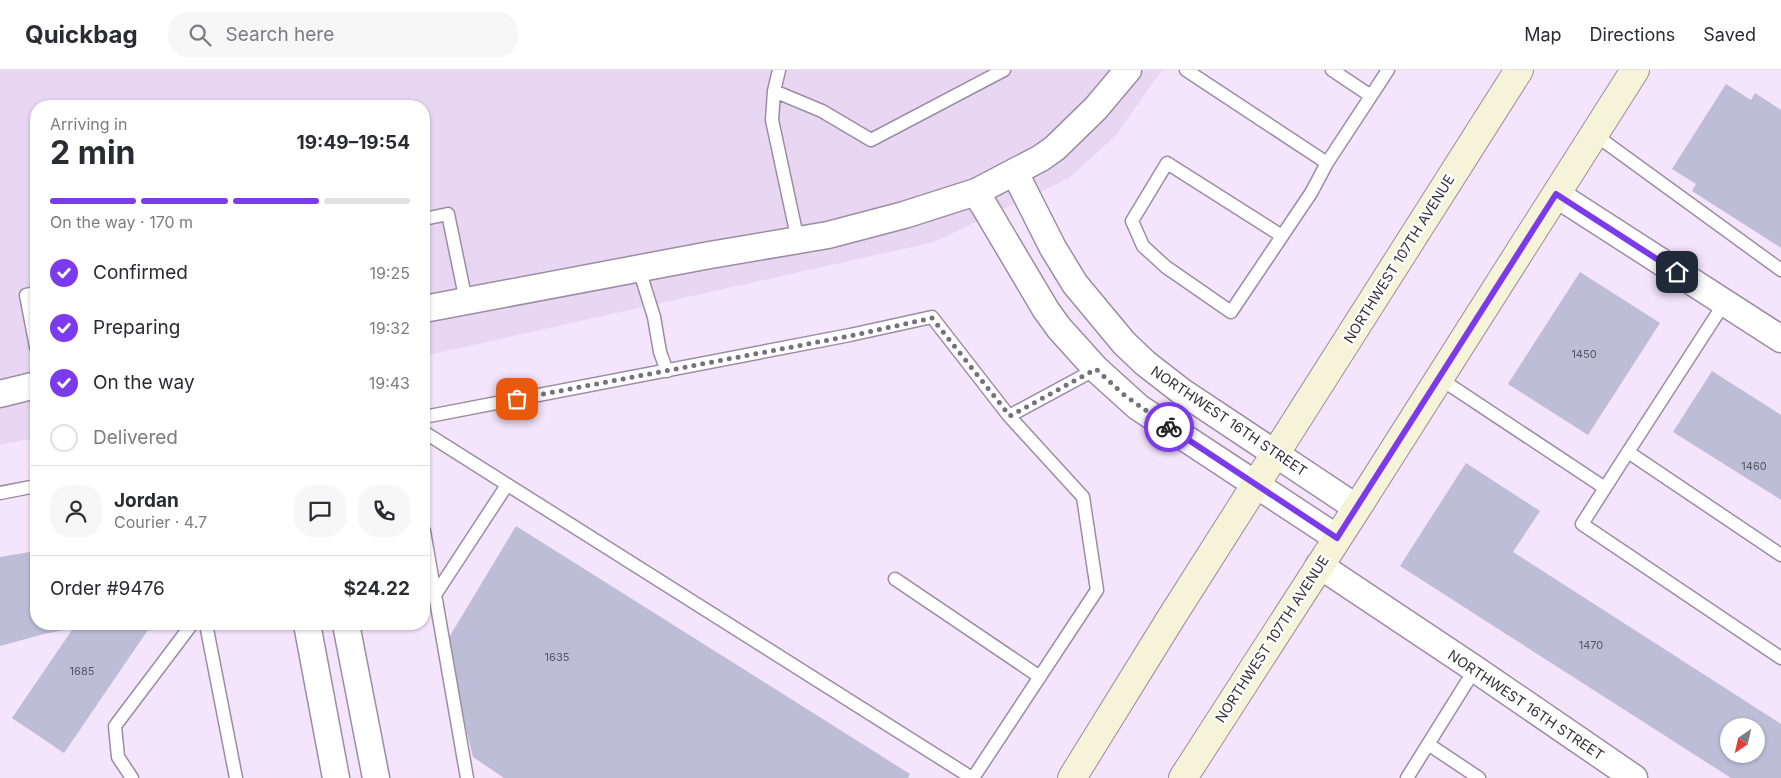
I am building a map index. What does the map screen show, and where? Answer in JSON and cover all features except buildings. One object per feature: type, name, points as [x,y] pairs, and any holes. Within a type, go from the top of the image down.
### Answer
[{"type":"main road","name":"NORTHWEST 107TH AVENUE","points":[[1072,778],[1519,70]]},
{"type":"main road","name":"NORTHWEST 107TH AVENUE","points":[[1183,778],[1635,70]]},
{"type":"street","points":[[430,308],[798,241],[888,220],[976,192],[1015,172],[1055,148],[1096,108],[1128,70]]},
{"type":"street","name":"NORTHWEST 16TH STREET","points":[[1015,172],[1053,248],[1075,284],[1124,344],[1145,364],[1175,386],[1357,508]]},
{"type":"street","points":[[976,192],[1046,310],[1077,350],[1096,369],[1138,406],[1337,538]]},
{"type":"street","points":[[1556,194],[1781,339]]},
{"type":"street","points":[[0,394],[30,386]]},
{"type":"street","name":"NORTHWEST 16TH STREET","points":[[1318,565],[1475,669],[1634,778]]},
{"type":"street","points":[[308,630],[336,778]]},
{"type":"street","points":[[347,630],[376,778]]},
{"type":"lane","points":[[779,70],[774,91],[772,120],[798,241]]},
{"type":"lane","points":[[774,91],[822,111],[871,140],[1004,70]]},
{"type":"lane","points":[[1186,70],[1327,163]]},
{"type":"lane","points":[[1332,70],[1371,96]]},
{"type":"lane","points":[[1282,236],[1168,163],[1132,221],[1143,246],[1166,268],[1231,312],[1312,193],[1327,163],[1388,70]]},
{"type":"lane","points":[[1594,134],[1781,270]]},
{"type":"lane","points":[[430,218],[448,214],[466,301]]},
{"type":"lane","points":[[639,269],[654,317],[660,352],[667,371]]},
{"type":"lane","points":[[30,294],[26,294],[30,315]]},
{"type":"lane","points":[[1725,302],[1582,524],[1781,658]]},
{"type":"lane","points":[[430,416],[850,336],[932,318],[1010,416],[1083,497],[1097,590],[973,778],[430,436]]},
{"type":"lane","points":[[1010,416],[1096,369]]},
{"type":"lane","points":[[1439,378],[1604,488]]},
{"type":"lane","points":[[1628,452],[1781,555]]},
{"type":"lane","points":[[435,595],[507,485]]},
{"type":"lane","points":[[0,493],[30,487]]},
{"type":"lane","points":[[430,566],[467,778]]},
{"type":"lane","points":[[895,579],[1040,677]]},
{"type":"lane","points":[[132,778],[118,757],[115,726],[187,630]]},
{"type":"lane","points":[[207,630],[236,778]]},
{"type":"lane","points":[[1407,778],[1475,669]]},
{"type":"lane","points":[[1428,744],[1479,778]]},
{"type":"shaded area","points":[[0,70],[1162,70],[1116,135],[1069,178],[934,242],[430,355],[430,100],[30,100],[30,439],[0,445]]},
{"type":"way so far","points":[[517,399],[850,336],[932,318],[1010,416],[1096,369],[1138,406],[1169,427]]},
{"type":"route","points":[[1169,427],[1337,538],[1556,194],[1677,272]]}]
